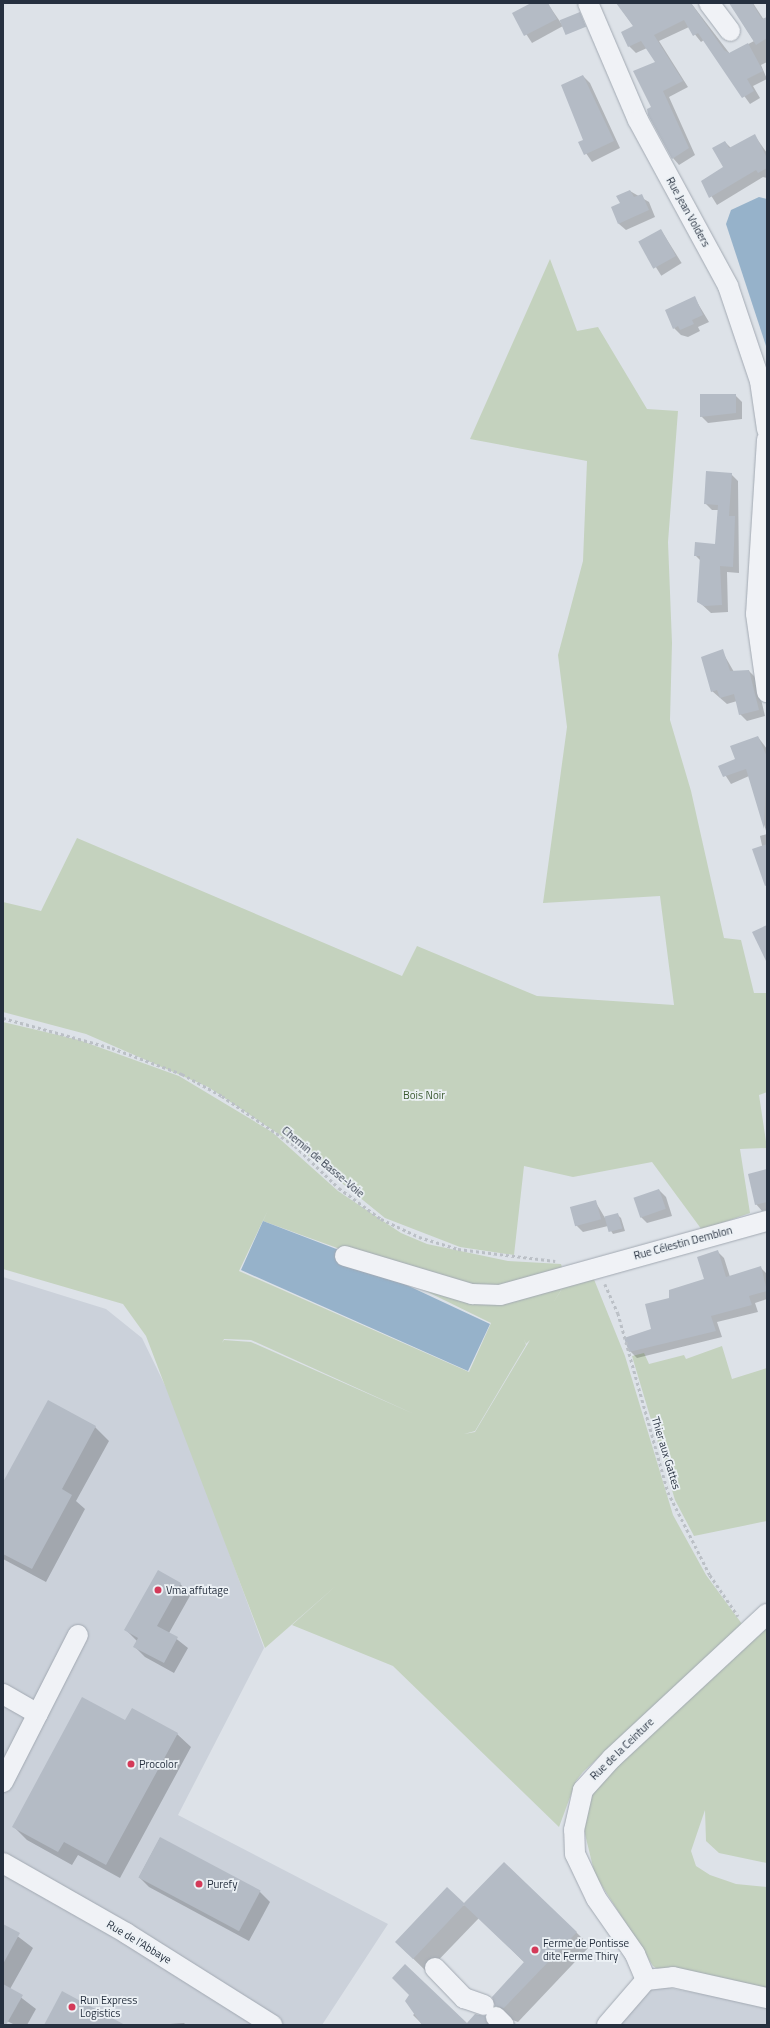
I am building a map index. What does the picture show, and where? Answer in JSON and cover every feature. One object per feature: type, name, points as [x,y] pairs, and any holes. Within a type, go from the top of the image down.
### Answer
[{"type":"street","name":"Rue Jean Volders","points":[[588,3],[638,120],[728,286],[759,350],[767,429]]},
{"type":"street","points":[[709,3],[730,31]]},
{"type":"street","points":[[767,440],[756,614],[767,692]]},
{"type":"street","name":"Rue Célestin Demblon","points":[[345,1256],[472,1294],[523,1291],[598,1265],[767,1221]]},
{"type":"street","name":"Rue de la Ceinture","points":[[646,1980],[635,1954],[596,1898],[575,1854],[577,1809],[591,1778],[748,1630],[767,1614]]},
{"type":"street","points":[[3,1782],[78,1635]]},
{"type":"street","points":[[3,1694],[38,1714]]},
{"type":"street","name":"Rue de l'Abbaye","points":[[3,1863],[126,1932],[272,2025]]},
{"type":"street","points":[[435,1968],[464,1998],[495,2016]]},
{"type":"street","points":[[607,2025],[646,1980],[672,1977],[767,1998]]},
{"type":"path","name":"Chemin de Basse-Voie","points":[[3,1018],[112,1048],[182,1074],[222,1096],[295,1146],[339,1188],[381,1219],[419,1237],[458,1249],[558,1261]]},
{"type":"path","name":"Thier aux Gattes","points":[[598,1265],[618,1313],[668,1492],[710,1575],[748,1630]]},
{"type":"shaded area","points":[[3,1277],[106,1309],[142,1338],[176,1408],[264,1648],[178,1815],[388,1924],[322,2025],[3,2025]]},
{"type":"shaded area","points":[[653,1985],[767,2006],[767,2025],[618,2025]]},
{"type":"green space","name":"Bois Noir","points":[[550,259],[577,331],[598,327],[647,409],[678,411],[668,542],[672,643],[670,720],[691,791],[724,938],[741,940],[754,993],[767,993],[767,1092],[759,1095],[767,1148],[740,1149],[750,1213],[702,1230],[652,1162],[573,1177],[524,1166],[514,1255],[460,1247],[385,1218],[295,1145],[208,1087],[86,1034],[3,1012],[3,902],[41,911],[77,838],[402,976],[417,946],[537,996],[674,1005],[660,896],[543,903],[567,727],[558,655],[583,561],[587,461],[470,439]]},
{"type":"green space","points":[[3,1022],[79,1040],[179,1076],[272,1132],[338,1191],[401,1233],[427,1244],[508,1261],[561,1264],[566,1282],[553,1303],[567,1281],[591,1272],[625,1356],[673,1515],[706,1575],[742,1624],[583,1772],[576,1781],[559,1827],[393,1666],[292,1625],[338,1584],[265,1648],[146,1336],[123,1304],[3,1269]],"holes":[[[268,1210],[263,1221],[384,1265],[397,1277],[491,1323],[469,1372],[239,1271]],[[224,1339],[251,1340],[414,1414],[251,1342],[224,1340],[222,1343]],[[524,1339],[526,1344],[530,1340],[475,1432],[464,1434],[475,1431],[526,1345]]]},
{"type":"green space","points":[[722,1346],[732,1379],[767,1368],[767,1521],[694,1536],[675,1500],[632,1356],[644,1353],[649,1364],[684,1355],[686,1359]]},
{"type":"green space","points":[[767,1625],[767,1863],[719,1853],[706,1841],[705,1810],[691,1851],[696,1866],[710,1875],[736,1884],[767,1887],[767,1989],[660,1971],[653,1966],[595,1875],[584,1830],[588,1799],[605,1778]]},
{"type":"water","points":[[759,197],[767,199],[767,349],[726,224],[731,210]]},
{"type":"water","points":[[263,1221],[365,1260],[368,1267],[490,1324],[468,1371],[241,1270]]},
{"type":"building","points":[[531,3],[548,3],[557,19],[524,36],[512,13]]},
{"type":"building","points":[[616,3],[691,3],[724,50],[729,53],[748,43],[763,71],[747,79],[754,91],[742,98],[698,33],[693,36],[684,20],[654,35],[683,81],[663,91],[689,148],[672,159],[648,115],[647,109],[651,107],[633,71],[655,62],[641,41],[628,47],[621,32],[633,26]]},
{"type":"building","points":[[729,3],[752,3],[762,19],[767,17],[767,38],[756,45]]},
{"type":"building","points":[[580,12],[586,27],[566,35],[560,20]]},
{"type":"building","points":[[583,75],[614,141],[584,155],[578,142],[583,140],[561,85]]},
{"type":"building","points":[[755,134],[767,158],[767,168],[758,173],[756,170],[709,198],[701,181],[723,167],[712,148],[725,141],[729,148]]},
{"type":"building","points":[[630,190],[634,197],[642,194],[649,210],[618,224],[611,207],[620,203],[616,196]]},
{"type":"building","points":[[661,229],[676,256],[653,269],[638,242]]},
{"type":"building","points":[[695,296],[703,315],[692,320],[694,324],[680,330],[678,326],[673,329],[665,310]]},
{"type":"building","points":[[700,394],[736,394],[736,413],[700,417]]},
{"type":"building","points":[[706,471],[732,473],[729,516],[735,516],[733,567],[720,566],[722,605],[704,606],[697,602],[700,556],[694,556],[695,542],[715,544],[718,505],[704,504]]},
{"type":"building","points":[[723,649],[730,671],[749,670],[759,710],[739,715],[734,694],[720,698],[717,690],[711,692],[701,657]]},
{"type":"building","points":[[758,736],[767,757],[764,829],[746,769],[723,777],[718,766],[735,759],[730,746]]},
{"type":"building","points":[[767,844],[767,885],[765,886],[752,849]]},
{"type":"building","points":[[767,925],[767,963],[752,932]]},
{"type":"building","points":[[767,1169],[767,1202],[755,1205],[748,1174]]},
{"type":"building","points":[[659,1189],[666,1209],[640,1218],[633,1198]]},
{"type":"building","points":[[596,1200],[601,1219],[575,1226],[570,1207]]},
{"type":"building","points":[[618,1213],[622,1228],[609,1232],[604,1217]]},
{"type":"building","points":[[718,1250],[726,1277],[761,1266],[767,1291],[749,1296],[752,1305],[711,1316],[716,1331],[629,1352],[624,1338],[651,1329],[645,1304],[669,1298],[669,1290],[704,1279],[697,1257]]},
{"type":"building","points":[[48,1400],[96,1426],[62,1489],[72,1495],[32,1569],[3,1554],[3,1482]]},
{"type":"building","points":[[158,1570],[181,1583],[157,1626],[178,1637],[164,1663],[133,1647],[138,1638],[124,1630]]},
{"type":"building","name":"Procolor","points":[[82,1697],[125,1720],[132,1708],[178,1733],[106,1865],[64,1842],[58,1852],[12,1827]]},
{"type":"building","name":"Purefy","points":[[160,1837],[261,1891],[239,1931],[138,1878]]},
{"type":"building","name":"Ferme de Pontisse dite Ferme Thiry","points":[[504,1862],[577,1932],[504,2008],[495,2006],[492,1997],[524,1962],[464,1905],[413,1959],[395,1942],[447,1887],[464,1903]]},
{"type":"building","points":[[3,1924],[20,1933],[3,1964]]},
{"type":"building","points":[[405,1964],[467,2023],[475,2014],[485,2016],[488,2025],[422,2025],[405,2001],[409,1995],[392,1978]]},
{"type":"building","points":[[3,1984],[23,1995],[6,2025],[3,2025]]},
{"type":"building","name":"Run Express Logistics","points":[[62,1991],[125,2025],[44,2025]]},
{"type":"place","name":"Vma affutage","points":[[158,1590]]},
{"type":"place","name":"Procolor","points":[[131,1764]]},
{"type":"place","name":"Purefy","points":[[199,1884]]},
{"type":"place","name":"Ferme de Pontisse dite Ferme Thiry","points":[[535,1950]]},
{"type":"place","name":"Run Express Logistics","points":[[72,2007]]}]
